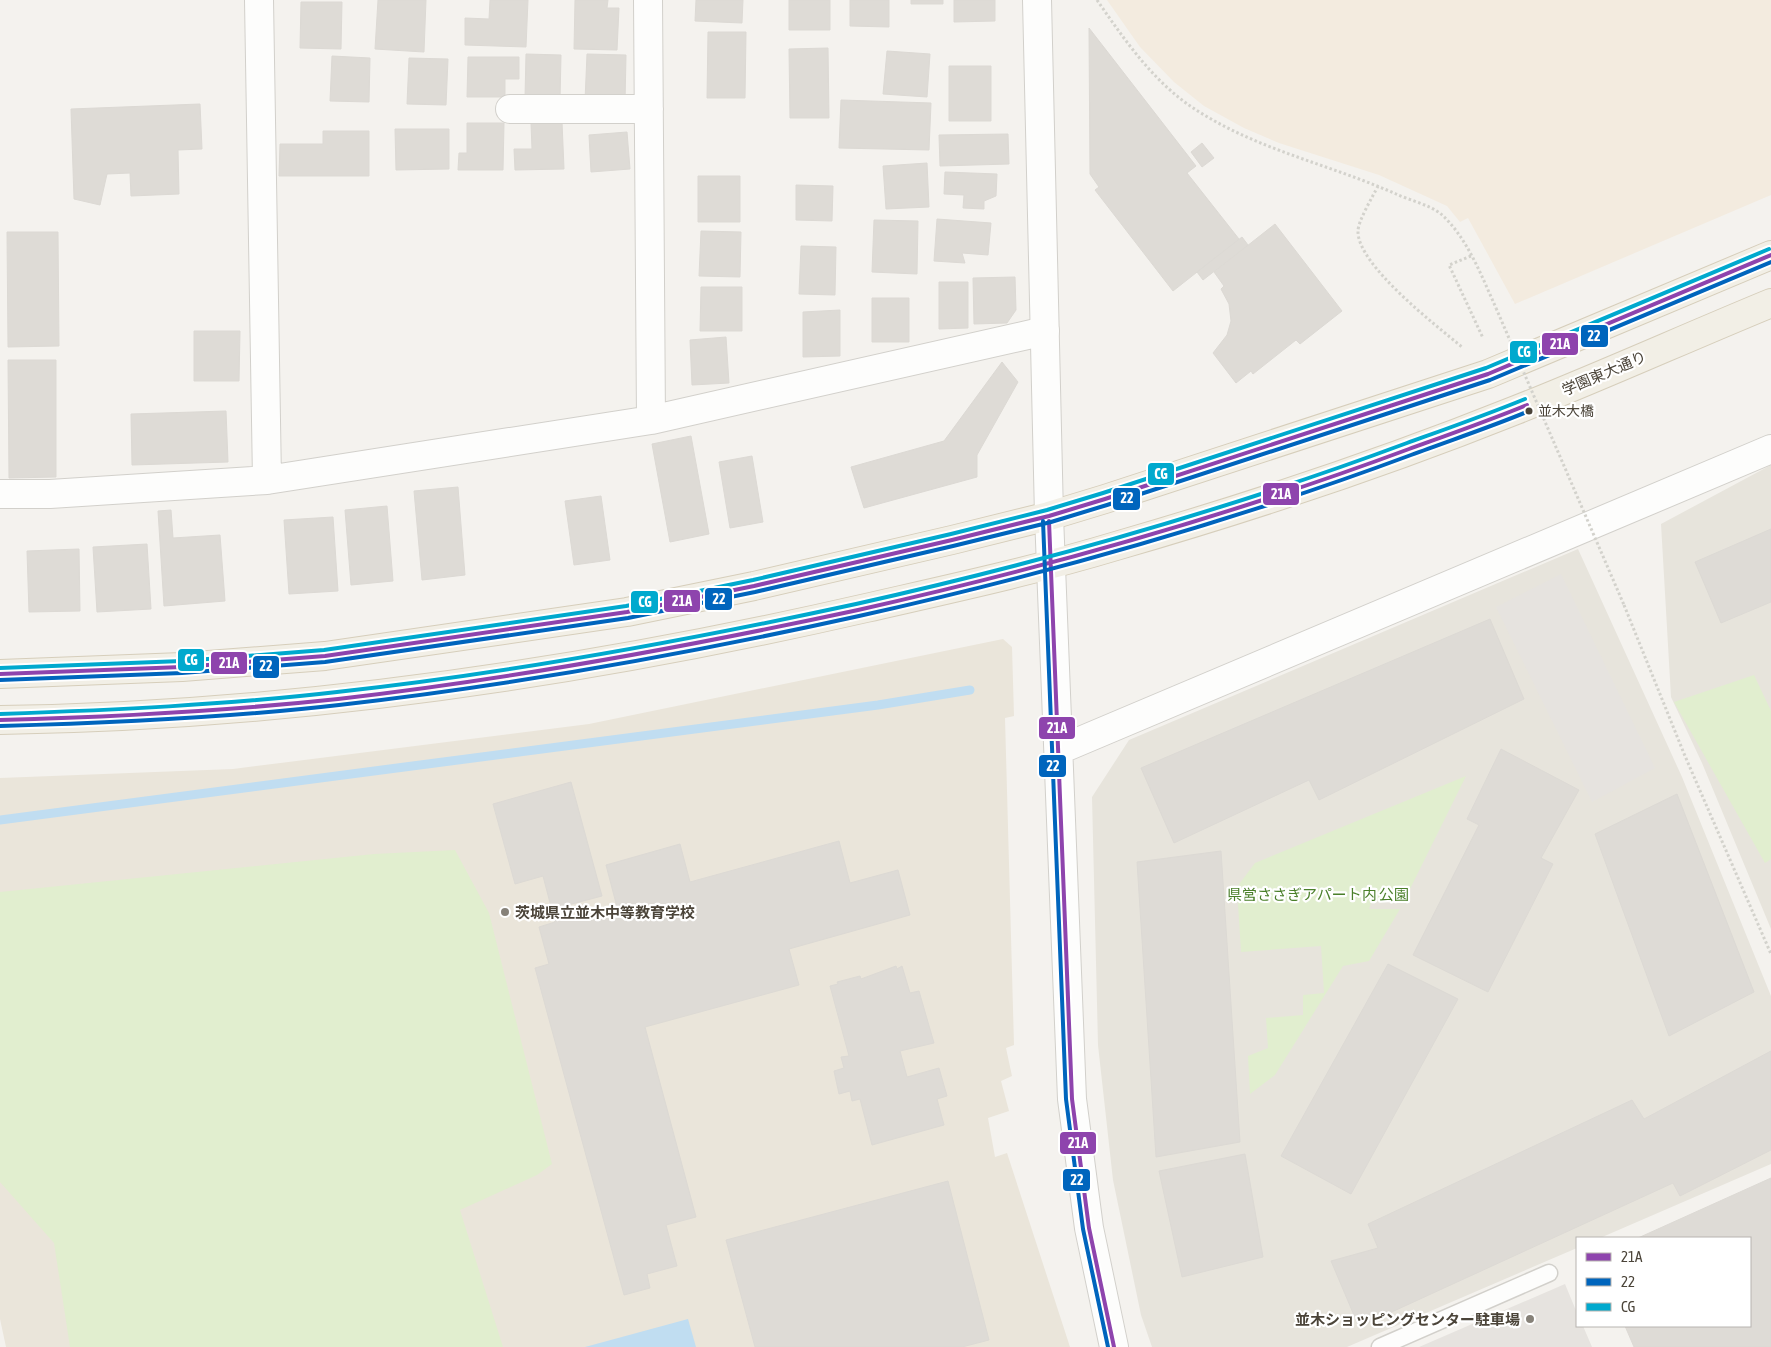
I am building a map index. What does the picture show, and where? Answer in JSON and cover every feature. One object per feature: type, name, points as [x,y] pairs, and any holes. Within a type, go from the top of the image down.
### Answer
[{"type":"main road","points":[[0,674],[182,667],[324,656],[617,613],[754,586],[1049,516],[1285,442],[1488,374],[1771,255]]},
{"type":"main road","name":"学園東大通り","points":[[0,720],[187,712],[329,699],[540,672],[754,633],[1052,564],[1118,546],[1332,477],[1514,411],[1771,303]]},
{"type":"street","points":[[260,0],[267,480]]},
{"type":"street","points":[[648,0],[651,420]]},
{"type":"street","points":[[1037,0],[1049,516],[1072,1099],[1089,1228],[1114,1347]]},
{"type":"street","points":[[510,109],[649,109]]},
{"type":"street","points":[[0,494],[50,494],[267,480],[651,420],[1045,331]]},
{"type":"street","points":[[1059,750],[1771,449]]},
{"type":"lane","points":[[1380,1347],[1549,1273]]},
{"type":"path","points":[[1097,0],[1132,51],[1149,69],[1199,112],[1260,144],[1378,186],[1440,213],[1471,256],[1496,308],[1624,605],[1685,756],[1771,954]]},
{"type":"path","points":[[1378,186],[1357,230],[1359,241],[1369,257],[1394,288],[1462,347]]},
{"type":"path","points":[[1471,256],[1449,265],[1483,338]]},
{"type":"shaded area","points":[[1107,0],[1771,0],[1771,195],[1515,304],[1468,218],[1460,222],[1447,206],[1379,175],[1279,143],[1244,128],[1204,106],[1174,82],[1140,47]]},
{"type":"shaded area","points":[[1771,465],[1771,929],[1702,763],[1671,697],[1661,524]]},
{"type":"shaded area","points":[[1578,549],[1682,777],[1771,996],[1771,1164],[1602,1237],[1576,1237],[1576,1248],[1347,1347],[1152,1347],[1141,1315],[1113,1180],[1098,1045],[1092,797],[1129,740]]},
{"type":"shaded area","points":[[1561,574],[1655,768],[1592,802],[1496,607]]},
{"type":"shaded area","name":"茨城県立並木中等教育学校","points":[[1003,639],[1012,647],[1014,716],[1005,718],[1014,1045],[1006,1048],[1012,1076],[1001,1081],[1009,1111],[988,1118],[995,1157],[1007,1153],[1070,1347],[6,1347],[0,1319],[0,778],[233,769],[589,724]]},
{"type":"shaded area","name":"並木ショッピングセンター駐車場","points":[[1565,1284],[1576,1311],[1576,1327],[1583,1327],[1592,1347],[1419,1347]]},
{"type":"green space","points":[[1754,675],[1771,711],[1771,859],[1765,863],[1674,702]]},
{"type":"green space","name":"県営ささぎアパート内 公園","points":[[1466,776],[1405,899],[1372,900],[1369,909],[1400,909],[1369,961],[1343,966],[1275,1075],[1250,1094],[1248,1056],[1268,1048],[1266,1018],[1303,1015],[1303,995],[1324,993],[1321,946],[1241,952],[1237,887],[1255,863]]},
{"type":"green space","points":[[455,850],[489,913],[552,1164],[537,1175],[460,1210],[503,1347],[70,1347],[54,1243],[0,1182],[0,892],[374,854]]},
{"type":"water","points":[[688,1319],[696,1347],[585,1347]]},
{"type":"building","points":[[378,0],[426,0],[424,52],[375,49]]},
{"type":"building","points":[[490,0],[528,0],[526,47],[465,45],[465,18],[489,19]]},
{"type":"building","points":[[575,0],[608,0],[607,8],[619,8],[617,50],[574,49]]},
{"type":"building","points":[[696,0],[743,0],[742,23],[695,21]]},
{"type":"building","points":[[789,0],[830,0],[830,30],[789,30]]},
{"type":"building","points":[[850,0],[889,0],[889,27],[850,26]]},
{"type":"building","points":[[911,0],[943,0],[943,4],[911,4]]},
{"type":"building","points":[[954,0],[995,0],[995,21],[954,22]]},
{"type":"building","points":[[301,2],[342,2],[341,49],[300,48]]},
{"type":"building","points":[[1089,28],[1196,166],[1187,173],[1239,239],[1173,291],[1095,190],[1099,187],[1090,174]]},
{"type":"building","points":[[708,32],[746,32],[745,98],[707,98]]},
{"type":"building","points":[[828,48],[829,118],[790,118],[789,49]]},
{"type":"building","points":[[887,51],[930,54],[927,97],[883,94]]},
{"type":"building","points":[[526,54],[561,55],[560,99],[525,98]]},
{"type":"building","points":[[587,54],[626,55],[625,102],[585,101]]},
{"type":"building","points":[[332,56],[370,58],[369,102],[330,101]]},
{"type":"building","points":[[468,57],[519,57],[519,79],[505,79],[505,97],[467,97]]},
{"type":"building","points":[[409,58],[448,59],[446,105],[407,104]]},
{"type":"building","points":[[949,66],[991,66],[991,121],[949,121]]},
{"type":"building","points":[[841,100],[931,103],[929,150],[839,148]]},
{"type":"building","points":[[200,104],[202,149],[178,150],[179,194],[131,196],[130,173],[107,174],[100,205],[74,199],[71,109]]},
{"type":"building","points":[[562,122],[564,169],[515,170],[514,149],[532,149],[531,123]]},
{"type":"building","points":[[467,123],[504,123],[503,170],[458,170],[459,153],[467,153]]},
{"type":"building","points":[[395,129],[449,129],[449,169],[396,170]]},
{"type":"building","points":[[323,131],[369,131],[369,176],[279,176],[280,144],[323,144]]},
{"type":"building","points":[[627,132],[630,169],[591,172],[589,135]]},
{"type":"building","points":[[1008,134],[1009,164],[940,166],[939,135]]},
{"type":"building","points":[[1202,143],[1214,158],[1202,167],[1191,152]]},
{"type":"building","points":[[927,163],[929,207],[886,209],[883,166]]},
{"type":"building","points":[[945,172],[997,174],[996,196],[984,201],[984,209],[963,208],[964,195],[944,194]]},
{"type":"building","points":[[698,176],[740,176],[740,222],[698,222]]},
{"type":"building","points":[[796,185],[833,186],[832,221],[796,220]]},
{"type":"building","points":[[937,219],[991,223],[988,255],[962,253],[965,263],[934,261]]},
{"type":"building","points":[[874,220],[918,221],[917,274],[872,272]]},
{"type":"building","points":[[1275,224],[1342,311],[1300,344],[1296,340],[1253,374],[1251,371],[1236,383],[1213,353],[1227,335],[1231,321],[1229,304],[1221,289],[1224,286],[1214,272]]},
{"type":"building","points":[[701,231],[741,232],[740,277],[699,276]]},
{"type":"building","points":[[7,232],[58,232],[59,346],[8,347]]},
{"type":"building","points":[[1242,237],[1248,245],[1203,280],[1197,272]]},
{"type":"building","points":[[801,246],[836,247],[835,295],[799,294]]},
{"type":"building","points":[[1015,277],[1016,310],[1007,323],[974,324],[973,278]]},
{"type":"building","points":[[939,282],[968,282],[968,328],[939,329]]},
{"type":"building","points":[[701,287],[742,287],[742,331],[700,331]]},
{"type":"building","points":[[872,298],[909,298],[909,342],[872,342]]},
{"type":"building","points":[[840,310],[840,356],[803,357],[803,312]]},
{"type":"building","points":[[194,331],[240,331],[239,381],[194,381]]},
{"type":"building","points":[[726,337],[729,383],[692,385],[690,340]]},
{"type":"building","points":[[8,360],[56,360],[56,477],[9,478]]},
{"type":"building","points":[[1002,362],[1018,382],[977,455],[977,477],[864,508],[851,467],[944,441]]},
{"type":"building","points":[[226,411],[228,462],[132,465],[131,414]]},
{"type":"building","points":[[691,436],[709,534],[670,542],[652,444]]},
{"type":"building","points":[[752,456],[763,522],[730,528],[719,462]]},
{"type":"building","points":[[458,487],[465,575],[422,580],[414,491]]},
{"type":"building","points":[[601,496],[610,560],[574,565],[565,501]]},
{"type":"building","points":[[387,506],[393,581],[351,585],[345,510]]},
{"type":"building","points":[[171,510],[173,538],[220,535],[225,601],[164,606],[158,511]]},
{"type":"building","points":[[333,517],[338,591],[289,594],[284,520]]},
{"type":"building","points":[[1771,529],[1771,602],[1721,623],[1695,562]]},
{"type":"building","points":[[147,544],[151,609],[97,612],[93,547]]},
{"type":"building","points":[[79,549],[80,611],[29,612],[27,551]]},
{"type":"building","points":[[1490,619],[1524,699],[1319,800],[1309,780],[1174,843],[1141,768]]},
{"type":"building","points":[[1501,749],[1579,790],[1541,858],[1553,864],[1488,992],[1413,955],[1479,825],[1467,819]]},
{"type":"building","points":[[571,782],[602,896],[568,905],[572,919],[617,907],[606,865],[680,844],[690,882],[839,841],[850,883],[898,870],[910,915],[789,949],[799,985],[645,1027],[696,1217],[666,1225],[677,1266],[647,1274],[650,1288],[624,1295],[535,968],[549,964],[539,927],[555,922],[543,876],[515,884],[493,804]]},
{"type":"building","points":[[1677,794],[1754,992],[1669,1036],[1595,834]]},
{"type":"building","points":[[1221,851],[1240,1142],[1156,1157],[1137,862]]},
{"type":"building","points":[[1388,964],[1458,999],[1351,1194],[1281,1156]]},
{"type":"building","points":[[896,966],[897,969],[902,966],[910,993],[919,991],[934,1043],[900,1051],[907,1077],[939,1068],[947,1096],[937,1099],[944,1125],[872,1145],[860,1099],[852,1101],[850,1091],[839,1094],[834,1071],[844,1068],[841,1057],[849,1056],[830,986],[838,984],[837,982],[860,976],[861,979]]},
{"type":"building","points":[[1771,1051],[1771,1150],[1680,1196],[1673,1183],[1359,1327],[1331,1261],[1378,1248],[1368,1224],[1632,1100],[1644,1119]]},
{"type":"building","points":[[1245,1154],[1263,1257],[1182,1277],[1159,1171]]},
{"type":"building","points":[[1771,1178],[1771,1347],[1634,1347],[1625,1327],[1751,1327],[1751,1237],[1640,1237]]},
{"type":"building","points":[[948,1181],[989,1340],[962,1347],[755,1347],[726,1240]]},
{"type":"waterway","points":[[0,820],[878,705],[970,690]]},
{"type":"transit line","name":"CG","points":[[0,668],[182,661],[324,650],[626,606],[753,580],[951,534],[1047,510],[1103,493],[1486,368],[1769,249]]},
{"type":"transit line","name":"21A","points":[[0,674],[182,667],[325,656],[627,612],[754,586],[952,540],[1049,516],[1105,499],[1488,374],[1771,255]]},
{"type":"transit line","name":"22","points":[[0,680],[182,673],[325,662],[628,618],[755,592],[953,546],[1051,522],[1107,505],[1490,380],[1771,262]]},
{"type":"transit line","name":"CG","points":[[0,714],[211,704],[295,697],[403,684],[598,655],[792,618],[996,571],[1135,533],[1271,491],[1466,422],[1525,399]]},
{"type":"transit line","name":"21A","points":[[0,720],[169,713],[338,699],[534,672],[793,624],[998,577],[1136,539],[1273,497],[1468,428],[1527,405]]},
{"type":"transit line","name":"22","points":[[0,726],[170,719],[339,705],[535,678],[665,656],[794,630],[999,583],[1138,545],[1275,503],[1529,411]]},
{"type":"transit line","name":"22","points":[[1043,521],[1066,1099],[1083,1229],[1108,1347]]},
{"type":"transit line","name":"21A","points":[[1049,521],[1072,1099],[1089,1228],[1114,1347]]},
{"type":"place","name":"並木大橋","points":[[1529,411]]},
{"type":"place","name":"茨城県立並木中等教育学校","points":[[505,912]]},
{"type":"place","name":"並木ショッピングセンター駐車場","points":[[1530,1319]]}]
